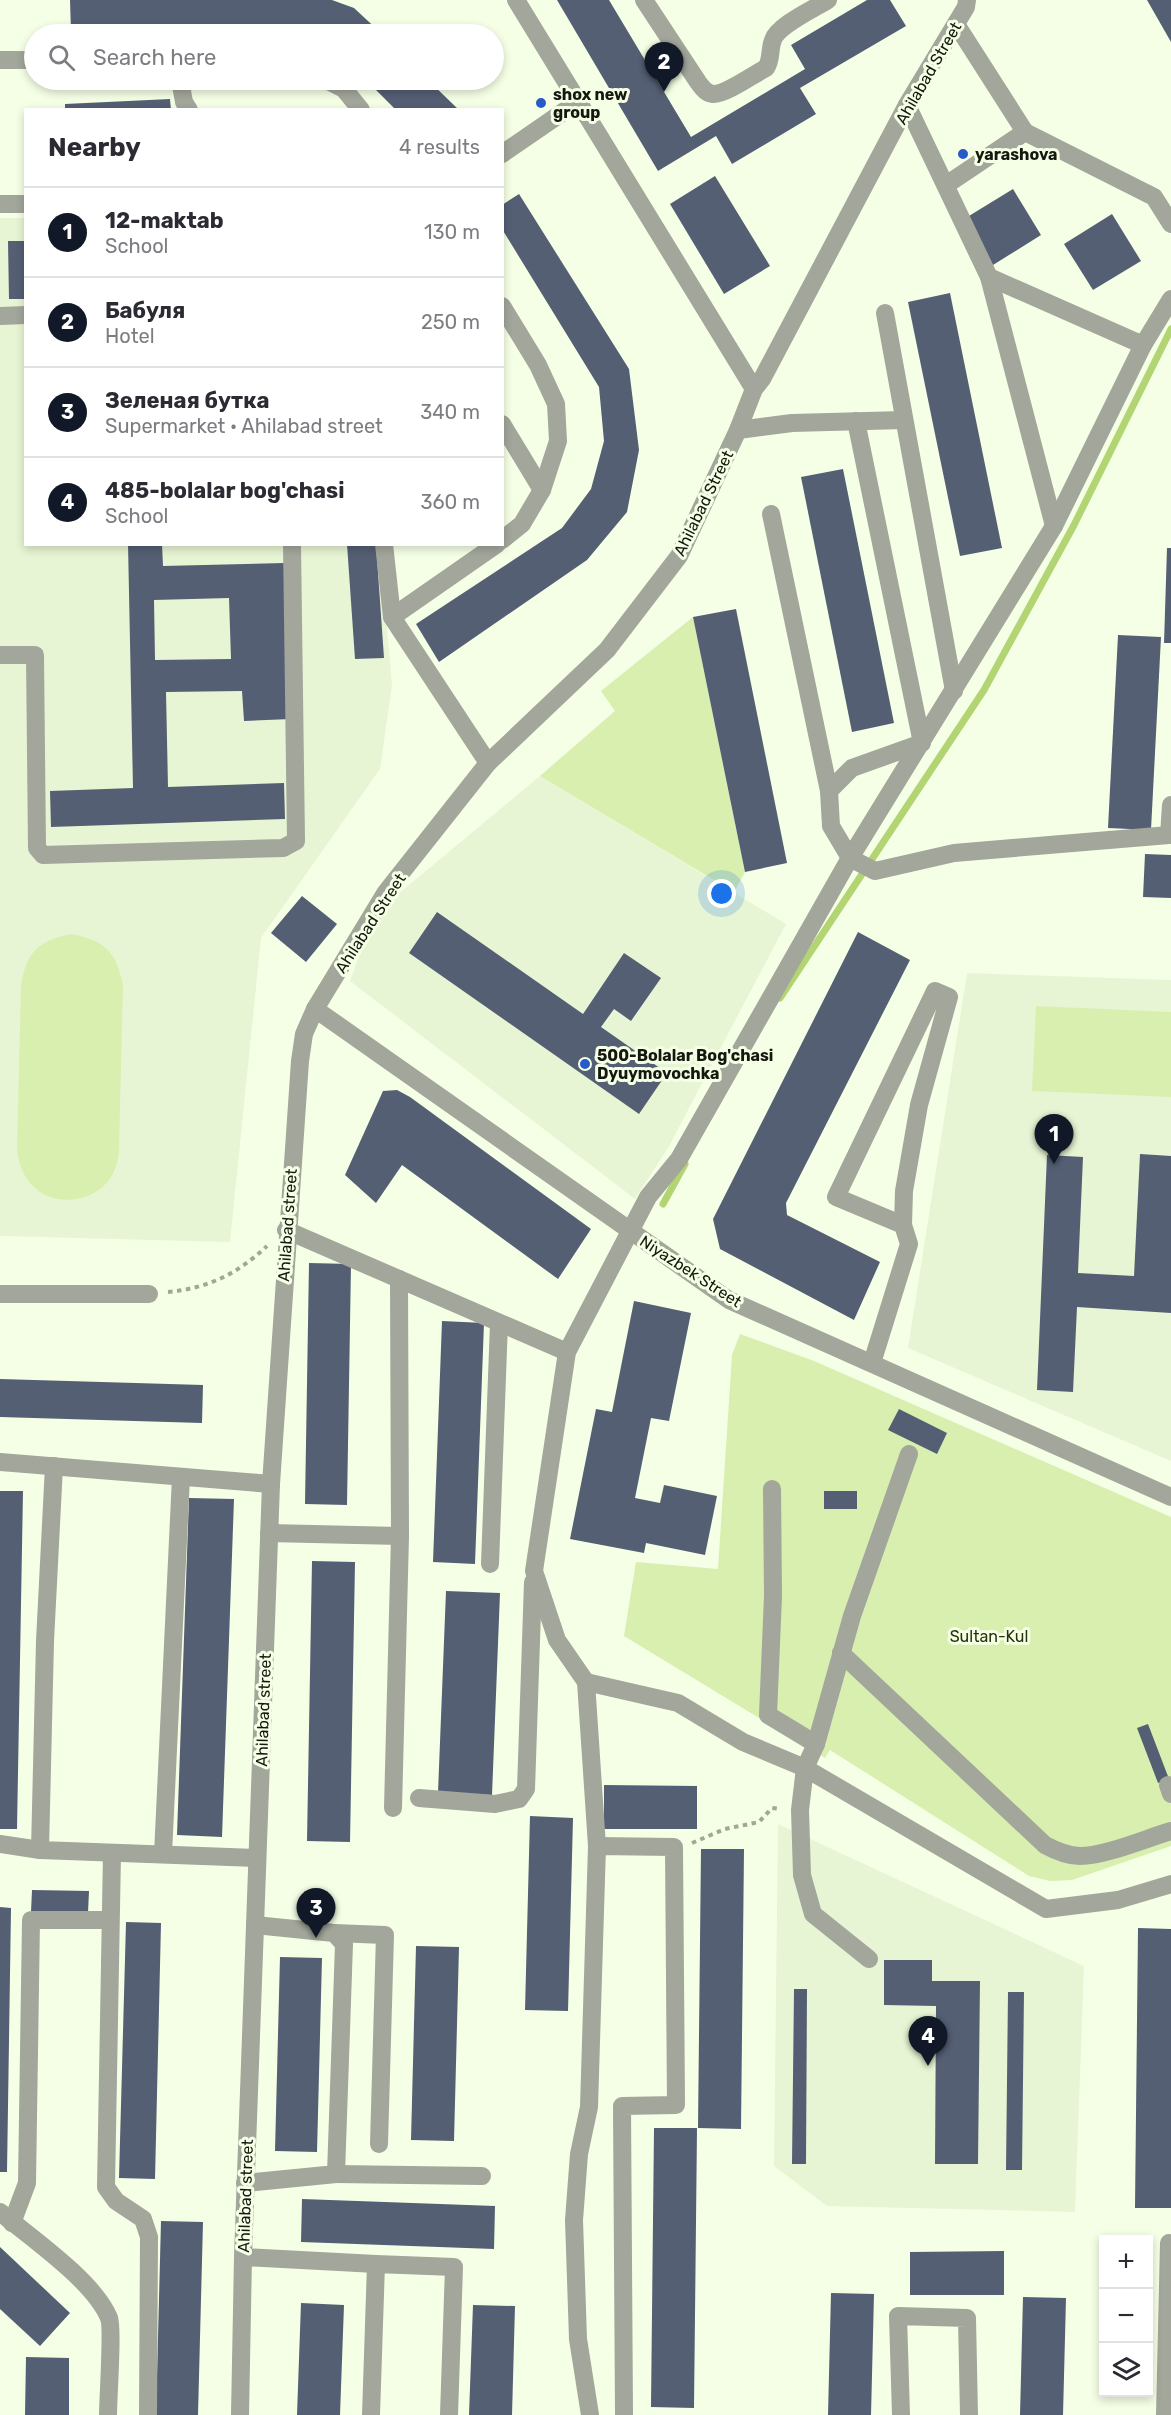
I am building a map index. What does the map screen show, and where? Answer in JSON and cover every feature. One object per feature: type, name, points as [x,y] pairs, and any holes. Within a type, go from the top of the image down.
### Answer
[{"type":"street","points":[[516,0],[754,389]]},
{"type":"street","points":[[644,0],[698,82],[705,91],[712,94],[721,92],[766,68],[770,63],[773,40],[780,29],[828,0]]},
{"type":"street","name":"Ahilabad Street","points":[[315,1009],[386,892],[488,763],[607,650],[679,556],[738,430],[754,389],[762,379],[908,105],[956,24],[963,2]]},
{"type":"street","points":[[956,24],[1025,132],[1154,197],[1171,224]]},
{"type":"street","points":[[0,60],[24,60]]},
{"type":"street","points":[[182,90],[188,108]]},
{"type":"street","points":[[344,90],[359,108]]},
{"type":"street","points":[[504,153],[579,101]]},
{"type":"street","points":[[908,105],[989,277],[1054,526]]},
{"type":"street","points":[[946,185],[1025,132]]},
{"type":"street","points":[[0,204],[24,204]]},
{"type":"street","points":[[989,277],[1143,345]]},
{"type":"street","points":[[419,1798],[495,1804],[519,1799],[526,1789],[534,1571],[567,1352],[648,1197],[679,1159],[849,858],[1054,526],[1143,345],[1171,299]]},
{"type":"street","points":[[504,309],[538,365],[556,404],[558,441],[542,490],[522,524],[504,538]]},
{"type":"street","points":[[885,313],[954,691]]},
{"type":"street","points":[[0,316],[24,315]]},
{"type":"street","points":[[738,430],[792,423],[904,420]]},
{"type":"street","points":[[856,421],[922,743]]},
{"type":"street","points":[[504,427],[542,490]]},
{"type":"street","points":[[771,514],[828,791],[831,826],[849,858],[875,871],[954,853],[1170,835],[1171,805]]},
{"type":"street","points":[[0,655],[35,655],[37,848],[43,855],[283,848],[296,841],[292,546]]},
{"type":"street","points":[[384,546],[392,617],[488,763]]},
{"type":"street","points":[[392,617],[494,546]]},
{"type":"street","points":[[828,791],[852,768],[922,743]]},
{"type":"street","points":[[872,1363],[909,1244],[903,1225],[904,1191],[919,1105],[949,997],[935,991],[836,1197],[903,1225]]},
{"type":"street","name":"Ahilabad street","points":[[240,2415],[245,2184],[271,1484],[286,1230],[300,1061],[304,1034],[315,1009]]},
{"type":"street","name":"Niyazbek Street","points":[[315,1009],[729,1300],[1171,1497]]},
{"type":"street","points":[[286,1230],[567,1352]]},
{"type":"street","points":[[393,1808],[400,1536],[399,1279]]},
{"type":"street","points":[[0,1294],[149,1294]]},
{"type":"street","points":[[490,1564],[499,1323]]},
{"type":"street","points":[[869,1959],[813,1914],[802,1875],[800,1810],[805,1768],[816,1744],[841,1653],[909,1454]]},
{"type":"street","points":[[0,1462],[271,1484]]},
{"type":"street","points":[[40,1850],[45,1641],[54,1466]]},
{"type":"street","points":[[163,1854],[180,1477]]},
{"type":"street","points":[[772,1489],[773,1596],[768,1714],[816,1744]]},
{"type":"street","points":[[269,1533],[400,1536]]},
{"type":"street","points":[[534,1571],[557,1640],[586,1682],[597,1846],[589,2107],[579,2154],[574,2220],[578,2339],[590,2415]]},
{"type":"street","points":[[841,1653],[1045,1845],[1068,1854],[1087,1855],[1171,1831]]},
{"type":"street","points":[[586,1682],[678,1703],[743,1742],[805,1768],[1046,1909],[1118,1900],[1171,1884]]},
{"type":"street","points":[[0,1844],[40,1850],[257,1858]]},
{"type":"street","points":[[589,2107],[676,2105],[674,1847],[597,1846]]},
{"type":"street","points":[[112,1853],[106,2187],[116,2201],[143,2219],[150,2237],[148,2415]]},
{"type":"street","points":[[108,2415],[110,2319],[70,2270],[6,2218],[27,2183],[32,1920],[110,1920]]},
{"type":"street","points":[[255,1925],[334,1933],[385,1935],[379,2144]]},
{"type":"street","points":[[334,1933],[344,1944],[336,2174]]},
{"type":"street","points":[[622,2106],[624,2415]]},
{"type":"street","points":[[245,2184],[336,2174],[482,2176]]},
{"type":"street","points":[[1166,2415],[1169,2243]]},
{"type":"street","points":[[243,2257],[454,2267],[449,2415]]},
{"type":"street","points":[[371,2415],[376,2264]]},
{"type":"street","points":[[901,2415],[898,2316],[967,2318],[969,2415]]},
{"type":"path","points":[[149,1294],[191,1290],[215,1283],[251,1261],[286,1230]]},
{"type":"path","points":[[674,1847],[695,1842],[725,1828],[759,1822],[772,1808],[800,1810]]},
{"type":"shaded area","points":[[0,218],[24,218],[24,546],[380,546],[392,685],[380,769],[261,938],[230,1242],[0,1236]]},
{"type":"shaded area","name":"500-Bolalar Bog'chasi Dyuymovochka","points":[[540,776],[786,924],[668,1148],[635,1199],[350,981],[374,914]]},
{"type":"shaded area","points":[[967,973],[1171,980],[1171,1461],[908,1348]]},
{"type":"shaded area","points":[[778,1824],[1084,1966],[1075,2212],[827,2206],[774,2166]]},
{"type":"green space","points":[[693,617],[745,872],[734,892],[540,776],[615,711],[601,691]]},
{"type":"green space","points":[[71,934],[92,940],[107,949],[117,964],[123,985],[117,1162],[110,1178],[102,1188],[79,1199],[66,1200],[41,1193],[31,1184],[21,1168],[17,1150],[23,975],[35,950],[50,940]]},
{"type":"green space","points":[[1036,1006],[1171,1012],[1171,1097],[1032,1091]]},
{"type":"green space","name":"Sultan-Kul","points":[[740,1334],[814,1361],[1171,1517],[1171,1846],[1072,1880],[1050,1881],[1029,1876],[830,1750],[825,1758],[624,1636],[636,1562],[718,1569],[732,1355]]},
{"type":"building","points":[[70,0],[332,0],[354,8],[371,24],[71,24]]},
{"type":"building","points":[[557,0],[609,0],[691,137],[805,69],[791,45],[867,0],[890,0],[906,26],[800,88],[816,114],[732,164],[716,136],[658,171]]},
{"type":"building","points":[[1147,0],[1171,0],[1171,42]]},
{"type":"building","points":[[376,90],[438,90],[457,108],[394,108]]},
{"type":"building","points":[[170,99],[171,108],[65,108],[65,104]]},
{"type":"building","points":[[715,176],[770,266],[724,294],[670,204]]},
{"type":"building","points":[[1013,189],[1041,235],[993,265],[964,219]]},
{"type":"building","points":[[519,194],[629,369],[639,450],[627,512],[587,560],[439,662],[416,624],[562,528],[591,489],[604,441],[599,387],[504,232],[504,204]]},
{"type":"building","points":[[1112,214],[1141,261],[1093,290],[1064,244]]},
{"type":"building","points":[[8,241],[24,241],[24,299],[9,299]]},
{"type":"building","points":[[950,293],[1002,548],[960,556],[908,302]]},
{"type":"building","points":[[843,469],[894,723],[852,732],[801,477]]},
{"type":"building","points":[[128,546],[162,546],[163,566],[285,563],[291,719],[244,721],[242,691],[166,692],[168,787],[284,783],[285,819],[51,827],[50,791],[133,788]],"holes":[[[229,598],[231,659],[155,660],[154,600]]]},
{"type":"building","points":[[347,546],[376,546],[384,658],[355,659]]},
{"type":"building","points":[[1167,548],[1171,548],[1171,643],[1164,643]]},
{"type":"building","points":[[736,609],[787,863],[745,872],[693,617]]},
{"type":"building","points":[[1118,635],[1161,637],[1151,830],[1108,828]]},
{"type":"building","points":[[1145,854],[1171,855],[1171,898],[1143,897]]},
{"type":"building","points":[[302,896],[337,924],[306,962],[271,933]]},
{"type":"building","points":[[437,912],[583,1014],[624,953],[661,978],[631,1021],[614,1009],[601,1027],[667,1073],[639,1114],[409,953]]},
{"type":"building","points":[[858,932],[910,960],[786,1203],[787,1215],[880,1262],[854,1320],[720,1249],[713,1219]]},
{"type":"building","points":[[397,1090],[410,1097],[591,1229],[558,1279],[402,1165],[376,1203],[345,1175],[383,1091]]},
{"type":"building","points":[[1140,1154],[1171,1156],[1171,1313],[1077,1307],[1073,1392],[1037,1390],[1047,1155],[1083,1157],[1078,1273],[1134,1276]]},
{"type":"building","points":[[309,1263],[351,1264],[347,1505],[305,1504]]},
{"type":"building","points":[[634,1301],[691,1313],[669,1421],[651,1418],[635,1498],[660,1503],[664,1485],[717,1496],[705,1555],[646,1543],[644,1553],[570,1539],[596,1409],[612,1412]]},
{"type":"building","points":[[442,1321],[484,1323],[475,1564],[433,1562]]},
{"type":"building","points":[[0,1379],[203,1385],[202,1423],[0,1417]]},
{"type":"building","points":[[899,1409],[947,1433],[937,1454],[888,1430]]},
{"type":"building","points":[[0,1491],[23,1491],[17,1829],[0,1829]]},
{"type":"building","points":[[824,1491],[857,1491],[857,1509],[824,1509]]},
{"type":"building","points":[[189,1498],[234,1499],[222,1837],[177,1835]]},
{"type":"building","points":[[312,1561],[355,1562],[350,1842],[307,1841]]},
{"type":"building","points":[[446,1591],[500,1593],[492,1795],[438,1793]]},
{"type":"building","points":[[1148,1724],[1169,1779],[1158,1783],[1137,1728]]},
{"type":"building","points":[[604,1785],[697,1786],[697,1829],[604,1829]]},
{"type":"building","points":[[530,1816],[573,1818],[568,2011],[525,2010]]},
{"type":"building","points":[[701,1849],[744,1849],[741,2129],[698,2128]]},
{"type":"building","points":[[32,1890],[89,1891],[88,1913],[31,1912]]},
{"type":"building","points":[[0,1907],[11,1908],[7,2172],[0,2172]]},
{"type":"building","points":[[126,1922],[161,1923],[155,2179],[119,2178]]},
{"type":"building","points":[[1138,1928],[1171,1929],[1171,2208],[1135,2208]]},
{"type":"building","points":[[416,1946],[459,1947],[454,2141],[411,2140]]},
{"type":"building","points":[[280,1957],[322,1958],[317,2152],[275,2151]]},
{"type":"building","points":[[884,1960],[932,1960],[932,1981],[980,1981],[978,2164],[935,2164],[936,2006],[884,2005]]},
{"type":"building","points":[[794,1989],[807,1989],[806,2164],[792,2164]]},
{"type":"building","points":[[1008,1992],[1024,1992],[1022,2170],[1006,2170]]},
{"type":"building","points":[[654,2128],[697,2128],[694,2408],[651,2407]]},
{"type":"building","points":[[302,2199],[495,2206],[494,2249],[301,2242]]},
{"type":"building","points":[[161,2221],[203,2222],[198,2415],[156,2415]]},
{"type":"building","points":[[0,2247],[70,2313],[40,2346],[0,2309]]},
{"type":"building","points":[[1004,2251],[1004,2295],[910,2295],[910,2252]]},
{"type":"building","points":[[831,2293],[874,2294],[871,2415],[828,2415]]},
{"type":"building","points":[[1023,2297],[1066,2298],[1063,2415],[1020,2415]]},
{"type":"building","points":[[301,2303],[344,2305],[340,2415],[297,2415]]},
{"type":"building","points":[[473,2305],[515,2306],[512,2415],[469,2415]]},
{"type":"building","points":[[26,2357],[69,2358],[69,2415],[25,2415]]},
{"type":"waterway","points":[[780,998],[984,690],[1074,525],[1171,329]]},
{"type":"waterway","points":[[663,1204],[685,1164]]},
{"type":"place","name":"Бабуля","points":[[664,92]]},
{"type":"place","name":"shox new group","points":[[541,103]]},
{"type":"place","name":"yarashova","points":[[963,154]]},
{"type":"place","name":"500-Bolalar Bog'chasi Dyuymovochka","points":[[585,1064]]},
{"type":"place","name":"12-maktab","points":[[1054,1164]]},
{"type":"place","name":"Зеленая бутка","points":[[316,1938]]},
{"type":"place","name":"485-bolalar bog'chasi","points":[[928,2066]]}]
